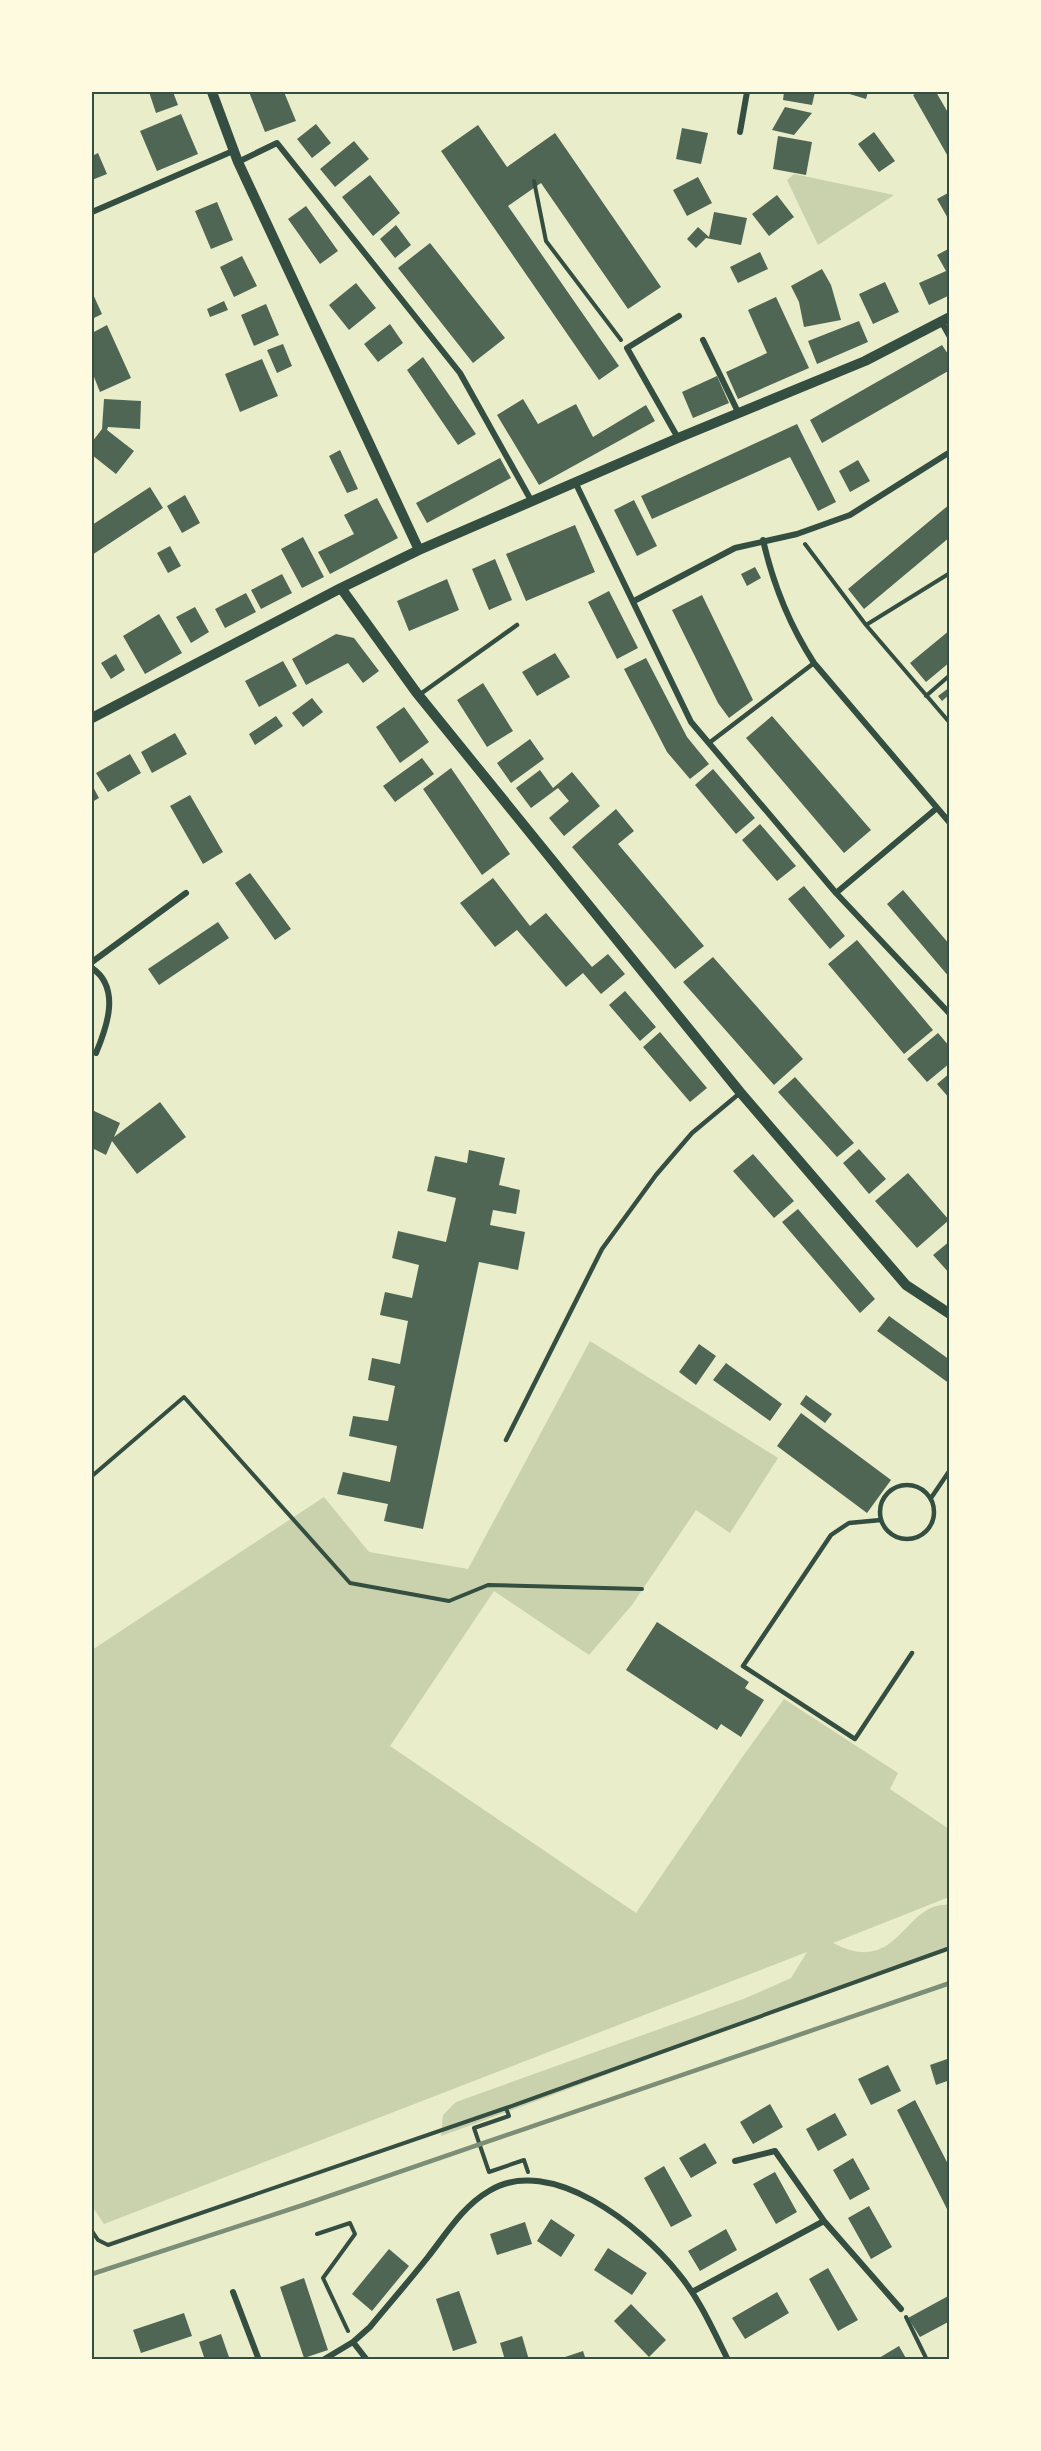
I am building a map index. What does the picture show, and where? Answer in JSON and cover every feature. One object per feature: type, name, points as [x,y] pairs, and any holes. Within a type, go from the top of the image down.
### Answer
[{"type":"street","points":[[212,92],[233,151],[419,550]]},
{"type":"street","points":[[740,132],[747,92]]},
{"type":"street","points":[[238,162],[277,143],[460,373],[532,502]]},
{"type":"street","points":[[92,212],[233,151]]},
{"type":"street","points":[[678,438],[627,348],[680,316]]},
{"type":"street","points":[[92,718],[341,588],[419,550],[678,438],[865,361],[945,319],[950,337]]},
{"type":"street","points":[[703,340],[739,414]]},
{"type":"street","points":[[634,601],[735,548],[797,534],[850,515],[950,452]]},
{"type":"street","points":[[576,484],[691,722],[836,892],[950,1014]]},
{"type":"street","points":[[763,540],[774,582],[800,640],[814,663],[950,823]]},
{"type":"street","points":[[341,588],[419,695],[740,1092],[906,1286],[950,1314]]},
{"type":"street","points":[[836,892],[937,808]]},
{"type":"street","points":[[92,962],[186,892]]},
{"type":"street","points":[[92,968],[99,973],[107,988],[111,1012],[96,1053]]},
{"type":"street","points":[[735,2161],[775,2151],[824,2221],[901,2308]]},
{"type":"street","points":[[322,2360],[353,2342],[384,2311],[473,2202],[500,2185],[518,2181],[555,2183],[573,2190],[608,2211],[651,2242],[692,2292],[728,2360]]},
{"type":"street","points":[[692,2292],[824,2221]]},
{"type":"street","points":[[233,2292],[259,2360]]},
{"type":"street","points":[[353,2342],[367,2360]]},
{"type":"lane","points":[[419,695],[517,625]]},
{"type":"lane","points":[[709,743],[814,663]]},
{"type":"lane","points":[[506,1440],[603,1249],[656,1175],[692,1133],[740,1092]]},
{"type":"lane","points":[[931,1498],[950,1470]]},
{"type":"lane","points":[[907,1484],[921,1488],[931,1498],[935,1512],[932,1526],[922,1536],[908,1540],[893,1536],[883,1526],[881,1520],[879,1512],[883,1498],[893,1488],[907,1484]]},
{"type":"lane","points":[[881,1520],[849,1523],[838,1528],[831,1535],[743,1666],[855,1739],[912,1653]]},
{"type":"path","points":[[534,181],[546,242],[627,348]]},
{"type":"path","points":[[797,534],[866,625],[950,723]]},
{"type":"path","points":[[866,625],[950,573]]},
{"type":"path","points":[[926,696],[950,675]]},
{"type":"path","points":[[92,1476],[184,1397],[350,1583],[449,1601],[488,1585],[642,1589]]},
{"type":"path","points":[[92,2230],[98,2240],[108,2245],[506,2108],[950,1948]]},
{"type":"path","points":[[506,2108],[509,2116],[474,2128],[489,2172],[524,2160]]},
{"type":"path","points":[[317,2234],[350,2223],[355,2234],[323,2278],[353,2342]]},
{"type":"path","points":[[901,2308],[927,2360]]},
{"type":"green space","points":[[794,174],[894,195],[818,245],[787,180]]},
{"type":"green space","points":[[590,1341],[778,1458],[730,1533],[696,1510],[632,1605],[589,1655],[494,1591],[390,1746],[636,1913],[784,1699],[898,1773],[890,1789],[949,1829],[949,1897],[833,1943],[855,1951],[873,1951],[899,1936],[921,1914],[934,1907],[949,1905],[949,1947],[441,2136],[443,2115],[456,2102],[746,1998],[791,1978],[807,1952],[104,2224],[92,2206],[92,1650],[324,1497],[369,1552],[468,1569]]},
{"type":"building","points":[[149,92],[173,92],[178,105],[156,113]]},
{"type":"building","points":[[249,92],[284,92],[296,121],[265,132]]},
{"type":"building","points":[[784,92],[815,92],[812,105],[783,100]]},
{"type":"building","points":[[843,92],[868,92],[866,99]]},
{"type":"building","points":[[919,92],[936,92],[950,116],[950,160],[913,95]]},
{"type":"building","points":[[785,107],[812,113],[794,135],[772,130]]},
{"type":"building","points":[[181,114],[198,154],[157,171],[140,131]]},
{"type":"building","points":[[316,124],[331,143],[312,158],[297,139]]},
{"type":"building","points":[[478,125],[507,167],[555,133],[661,287],[628,309],[541,183],[508,206],[619,366],[599,380],[441,151]]},
{"type":"building","points":[[682,128],[708,133],[701,164],[676,159]]},
{"type":"building","points":[[874,132],[895,161],[879,172],[858,144]]},
{"type":"building","points":[[778,136],[812,142],[806,175],[773,169]]},
{"type":"building","points":[[354,141],[369,159],[335,187],[320,169]]},
{"type":"building","points":[[98,153],[107,174],[92,180],[92,156]]},
{"type":"building","points":[[370,175],[400,213],[373,236],[342,197]]},
{"type":"building","points":[[698,177],[712,203],[687,216],[673,190]]},
{"type":"building","points":[[948,193],[950,197],[950,222],[937,199]]},
{"type":"building","points":[[777,195],[794,217],[769,236],[752,214]]},
{"type":"building","points":[[217,202],[233,240],[211,249],[195,211]]},
{"type":"building","points":[[306,206],[338,251],[320,264],[288,219]]},
{"type":"building","points":[[714,212],[747,218],[741,245],[706,238],[696,248],[687,239],[698,227],[709,237]]},
{"type":"building","points":[[396,225],[411,245],[395,258],[380,239]]},
{"type":"building","points":[[430,243],[505,338],[473,363],[398,268]]},
{"type":"building","points":[[950,248],[950,295],[929,305],[919,283],[946,271],[937,255]]},
{"type":"building","points":[[760,252],[768,269],[738,283],[730,267]]},
{"type":"building","points":[[242,256],[257,286],[234,297],[220,267]]},
{"type":"building","points":[[822,269],[831,285],[841,320],[804,327],[799,302],[791,286]]},
{"type":"building","points":[[885,282],[899,312],[873,324],[859,294]]},
{"type":"building","points":[[356,283],[376,308],[349,330],[329,305]]},
{"type":"building","points":[[92,292],[102,314],[92,319]]},
{"type":"building","points":[[776,297],[809,368],[738,399],[726,372],[767,353],[748,310]]},
{"type":"building","points":[[224,301],[228,310],[210,317],[207,309]]},
{"type":"building","points":[[266,304],[279,335],[254,346],[241,315]]},
{"type":"building","points":[[859,321],[868,342],[817,364],[808,341]]},
{"type":"building","points":[[390,324],[403,343],[378,362],[364,344]]},
{"type":"building","points":[[107,325],[131,378],[100,392],[92,372],[92,333]]},
{"type":"building","points":[[283,344],[292,366],[277,373],[267,350]]},
{"type":"building","points":[[942,345],[950,357],[950,370],[822,443],[810,420]]},
{"type":"building","points":[[423,357],[476,434],[458,445],[407,370]]},
{"type":"building","points":[[262,359],[278,396],[240,412],[225,374]]},
{"type":"building","points":[[717,376],[729,403],[693,418],[682,392]]},
{"type":"building","points":[[104,399],[141,401],[140,429],[108,427],[107,430],[134,451],[116,474],[92,455],[92,442],[102,429]]},
{"type":"building","points":[[523,399],[538,424],[576,404],[593,437],[646,405],[655,421],[539,485],[497,415]]},
{"type":"building","points":[[797,424],[836,502],[818,511],[790,457],[652,519],[641,496]]},
{"type":"building","points":[[340,450],[358,489],[347,493],[329,456]]},
{"type":"building","points":[[500,458],[511,478],[427,523],[416,503]]},
{"type":"building","points":[[858,460],[870,481],[850,492],[839,471]]},
{"type":"building","points":[[150,487],[163,508],[92,555],[92,525]]},
{"type":"building","points":[[185,495],[200,523],[182,533],[167,506]]},
{"type":"building","points":[[377,498],[398,538],[330,574],[318,552],[354,534],[344,515]]},
{"type":"building","points":[[634,500],[657,546],[637,556],[614,510]]},
{"type":"building","points":[[950,504],[950,537],[864,609],[848,589]]},
{"type":"building","points":[[575,525],[595,572],[526,601],[506,554]]},
{"type":"building","points":[[303,537],[324,577],[302,588],[281,549]]},
{"type":"building","points":[[170,546],[181,566],[168,573],[157,553]]},
{"type":"building","points":[[495,559],[512,600],[489,610],[472,569]]},
{"type":"building","points":[[755,567],[761,578],[747,586],[741,574]]},
{"type":"building","points":[[282,574],[292,593],[261,609],[251,590]]},
{"type":"building","points":[[447,579],[459,610],[409,631],[397,601]]},
{"type":"building","points":[[609,591],[638,648],[617,659],[588,602]]},
{"type":"building","points":[[246,593],[256,612],[225,628],[215,609]]},
{"type":"building","points":[[702,595],[753,700],[729,718],[718,703],[672,610]]},
{"type":"building","points":[[195,607],[209,632],[191,643],[176,617]]},
{"type":"building","points":[[159,614],[182,653],[145,674],[123,636]]},
{"type":"building","points":[[950,630],[950,662],[926,682],[910,663]]},
{"type":"building","points":[[336,634],[354,638],[379,671],[363,683],[348,663],[306,685],[292,659]]},
{"type":"building","points":[[555,653],[570,677],[537,696],[522,672]]},
{"type":"building","points":[[116,654],[125,670],[111,679],[101,663]]},
{"type":"building","points":[[646,658],[687,737],[709,764],[690,779],[667,752],[624,669]]},
{"type":"building","points":[[283,661],[297,686],[259,707],[245,681]]},
{"type":"building","points":[[483,683],[513,731],[487,747],[457,700]]},
{"type":"building","points":[[950,687],[950,694],[942,701],[938,696]]},
{"type":"building","points":[[312,698],[323,712],[303,727],[292,713]]},
{"type":"building","points":[[404,707],[429,742],[400,763],[376,727]]},
{"type":"building","points":[[276,716],[283,726],[255,745],[249,734]]},
{"type":"building","points":[[772,716],[871,830],[844,853],[746,738]]},
{"type":"building","points":[[175,733],[187,754],[152,773],[141,752]]},
{"type":"building","points":[[530,739],[544,759],[511,783],[497,763]]},
{"type":"building","points":[[130,754],[141,773],[108,792],[96,773]]},
{"type":"building","points":[[422,758],[434,774],[395,802],[383,786]]},
{"type":"building","points":[[451,768],[510,854],[482,875],[423,789]]},
{"type":"building","points":[[713,769],[755,818],[736,834],[695,785]]},
{"type":"building","points":[[540,770],[553,788],[572,772],[600,806],[564,836],[549,818],[569,801],[558,788],[531,808],[516,788]]},
{"type":"building","points":[[92,785],[99,798],[92,802]]},
{"type":"building","points":[[190,795],[223,852],[203,864],[170,806]]},
{"type":"building","points":[[616,809],[634,831],[618,844],[704,946],[675,969],[572,847]]},
{"type":"building","points":[[760,824],[796,866],[777,881],[742,840]]},
{"type":"building","points":[[250,873],[291,929],[275,940],[235,883]]},
{"type":"building","points":[[493,878],[530,926],[546,913],[592,967],[608,954],[625,974],[601,994],[583,973],[566,987],[517,930],[495,947],[460,903]]},
{"type":"building","points":[[804,886],[845,936],[830,949],[788,899]]},
{"type":"building","points":[[903,890],[950,945],[950,978],[887,904]]},
{"type":"building","points":[[218,922],[229,938],[159,985],[148,969]]},
{"type":"building","points":[[857,940],[933,1030],[904,1054],[828,964]]},
{"type":"building","points":[[713,957],[803,1059],[774,1085],[683,982]]},
{"type":"building","points":[[625,991],[656,1027],[640,1041],[609,1005]]},
{"type":"building","points":[[660,1032],[707,1088],[690,1102],[643,1047]]},
{"type":"building","points":[[938,1033],[950,1047],[950,1063],[927,1082],[907,1059]]},
{"type":"building","points":[[950,1073],[950,1099],[937,1084]]},
{"type":"building","points":[[795,1077],[854,1143],[837,1157],[778,1092]]},
{"type":"building","points":[[160,1102],[186,1137],[137,1174],[112,1141],[106,1155],[92,1148],[92,1110],[120,1123],[114,1137]]},
{"type":"building","points":[[859,1149],[886,1179],[869,1194],[843,1163]]},
{"type":"building","points":[[469,1150],[505,1158],[499,1185],[520,1190],[516,1214],[493,1210],[490,1225],[525,1232],[518,1270],[479,1262],[423,1529],[384,1521],[388,1504],[337,1494],[343,1472],[390,1482],[397,1446],[349,1436],[353,1416],[388,1421],[395,1386],[368,1380],[372,1358],[400,1364],[408,1321],[380,1315],[385,1292],[412,1298],[419,1265],[392,1258],[398,1231],[446,1242],[456,1198],[427,1191],[435,1156],[467,1163]]},
{"type":"building","points":[[753,1154],[794,1201],[774,1218],[733,1171]]},
{"type":"building","points":[[908,1173],[949,1220],[917,1248],[875,1201]]},
{"type":"building","points":[[798,1209],[875,1299],[860,1313],[782,1222]]},
{"type":"building","points":[[950,1241],[950,1274],[933,1255]]},
{"type":"building","points":[[889,1316],[950,1360],[950,1384],[877,1331]]},
{"type":"building","points":[[699,1344],[716,1356],[696,1385],[679,1372]]},
{"type":"building","points":[[726,1363],[782,1404],[770,1421],[713,1380]]},
{"type":"building","points":[[806,1395],[832,1414],[825,1423],[800,1404]]},
{"type":"building","points":[[801,1413],[891,1480],[867,1513],[777,1446]]},
{"type":"building","points":[[657,1622],[749,1682],[745,1688],[764,1700],[741,1737],[721,1724],[717,1730],[626,1670]]},
{"type":"building","points":[[950,2058],[950,2080],[936,2085],[930,2065]]},
{"type":"building","points":[[888,2065],[901,2091],[871,2105],[858,2079]]},
{"type":"building","points":[[915,2100],[950,2168],[950,2215],[897,2110]]},
{"type":"building","points":[[770,2104],[783,2127],[753,2144],[740,2122]]},
{"type":"building","points":[[835,2113],[847,2135],[818,2151],[806,2129]]},
{"type":"building","points":[[705,2143],[717,2163],[691,2178],[679,2158]]},
{"type":"building","points":[[853,2158],[870,2189],[850,2200],[833,2170]]},
{"type":"building","points":[[664,2166],[692,2216],[671,2227],[644,2178]]},
{"type":"building","points":[[775,2172],[797,2212],[776,2224],[753,2184]]},
{"type":"building","points":[[869,2206],[892,2247],[871,2259],[848,2218]]},
{"type":"building","points":[[551,2219],[575,2235],[561,2257],[537,2241]]},
{"type":"building","points":[[525,2222],[532,2244],[497,2255],[490,2234]]},
{"type":"building","points":[[726,2229],[737,2250],[700,2271],[688,2251]]},
{"type":"building","points":[[608,2248],[647,2273],[632,2295],[594,2270]]},
{"type":"building","points":[[389,2249],[409,2266],[372,2311],[352,2294]]},
{"type":"building","points":[[828,2268],[858,2320],[838,2331],[809,2279]]},
{"type":"building","points":[[304,2278],[328,2350],[304,2358],[280,2287]]},
{"type":"building","points":[[459,2291],[477,2343],[453,2351],[436,2299]]},
{"type":"building","points":[[777,2292],[789,2313],[745,2339],[732,2318]]},
{"type":"building","points":[[950,2295],[950,2321],[920,2337],[908,2318]]},
{"type":"building","points":[[631,2304],[666,2340],[649,2357],[614,2321]]},
{"type":"building","points":[[184,2313],[192,2336],[141,2353],[133,2330]]},
{"type":"building","points":[[221,2334],[230,2360],[205,2360],[199,2342]]},
{"type":"building","points":[[522,2336],[529,2360],[505,2360],[500,2343]]},
{"type":"building","points":[[899,2346],[907,2360],[880,2360],[879,2358]]},
{"type":"building","points":[[583,2351],[586,2360],[559,2360],[559,2359]]},
{"type":"railway","points":[[92,2274],[306,2204],[950,1983]]}]
